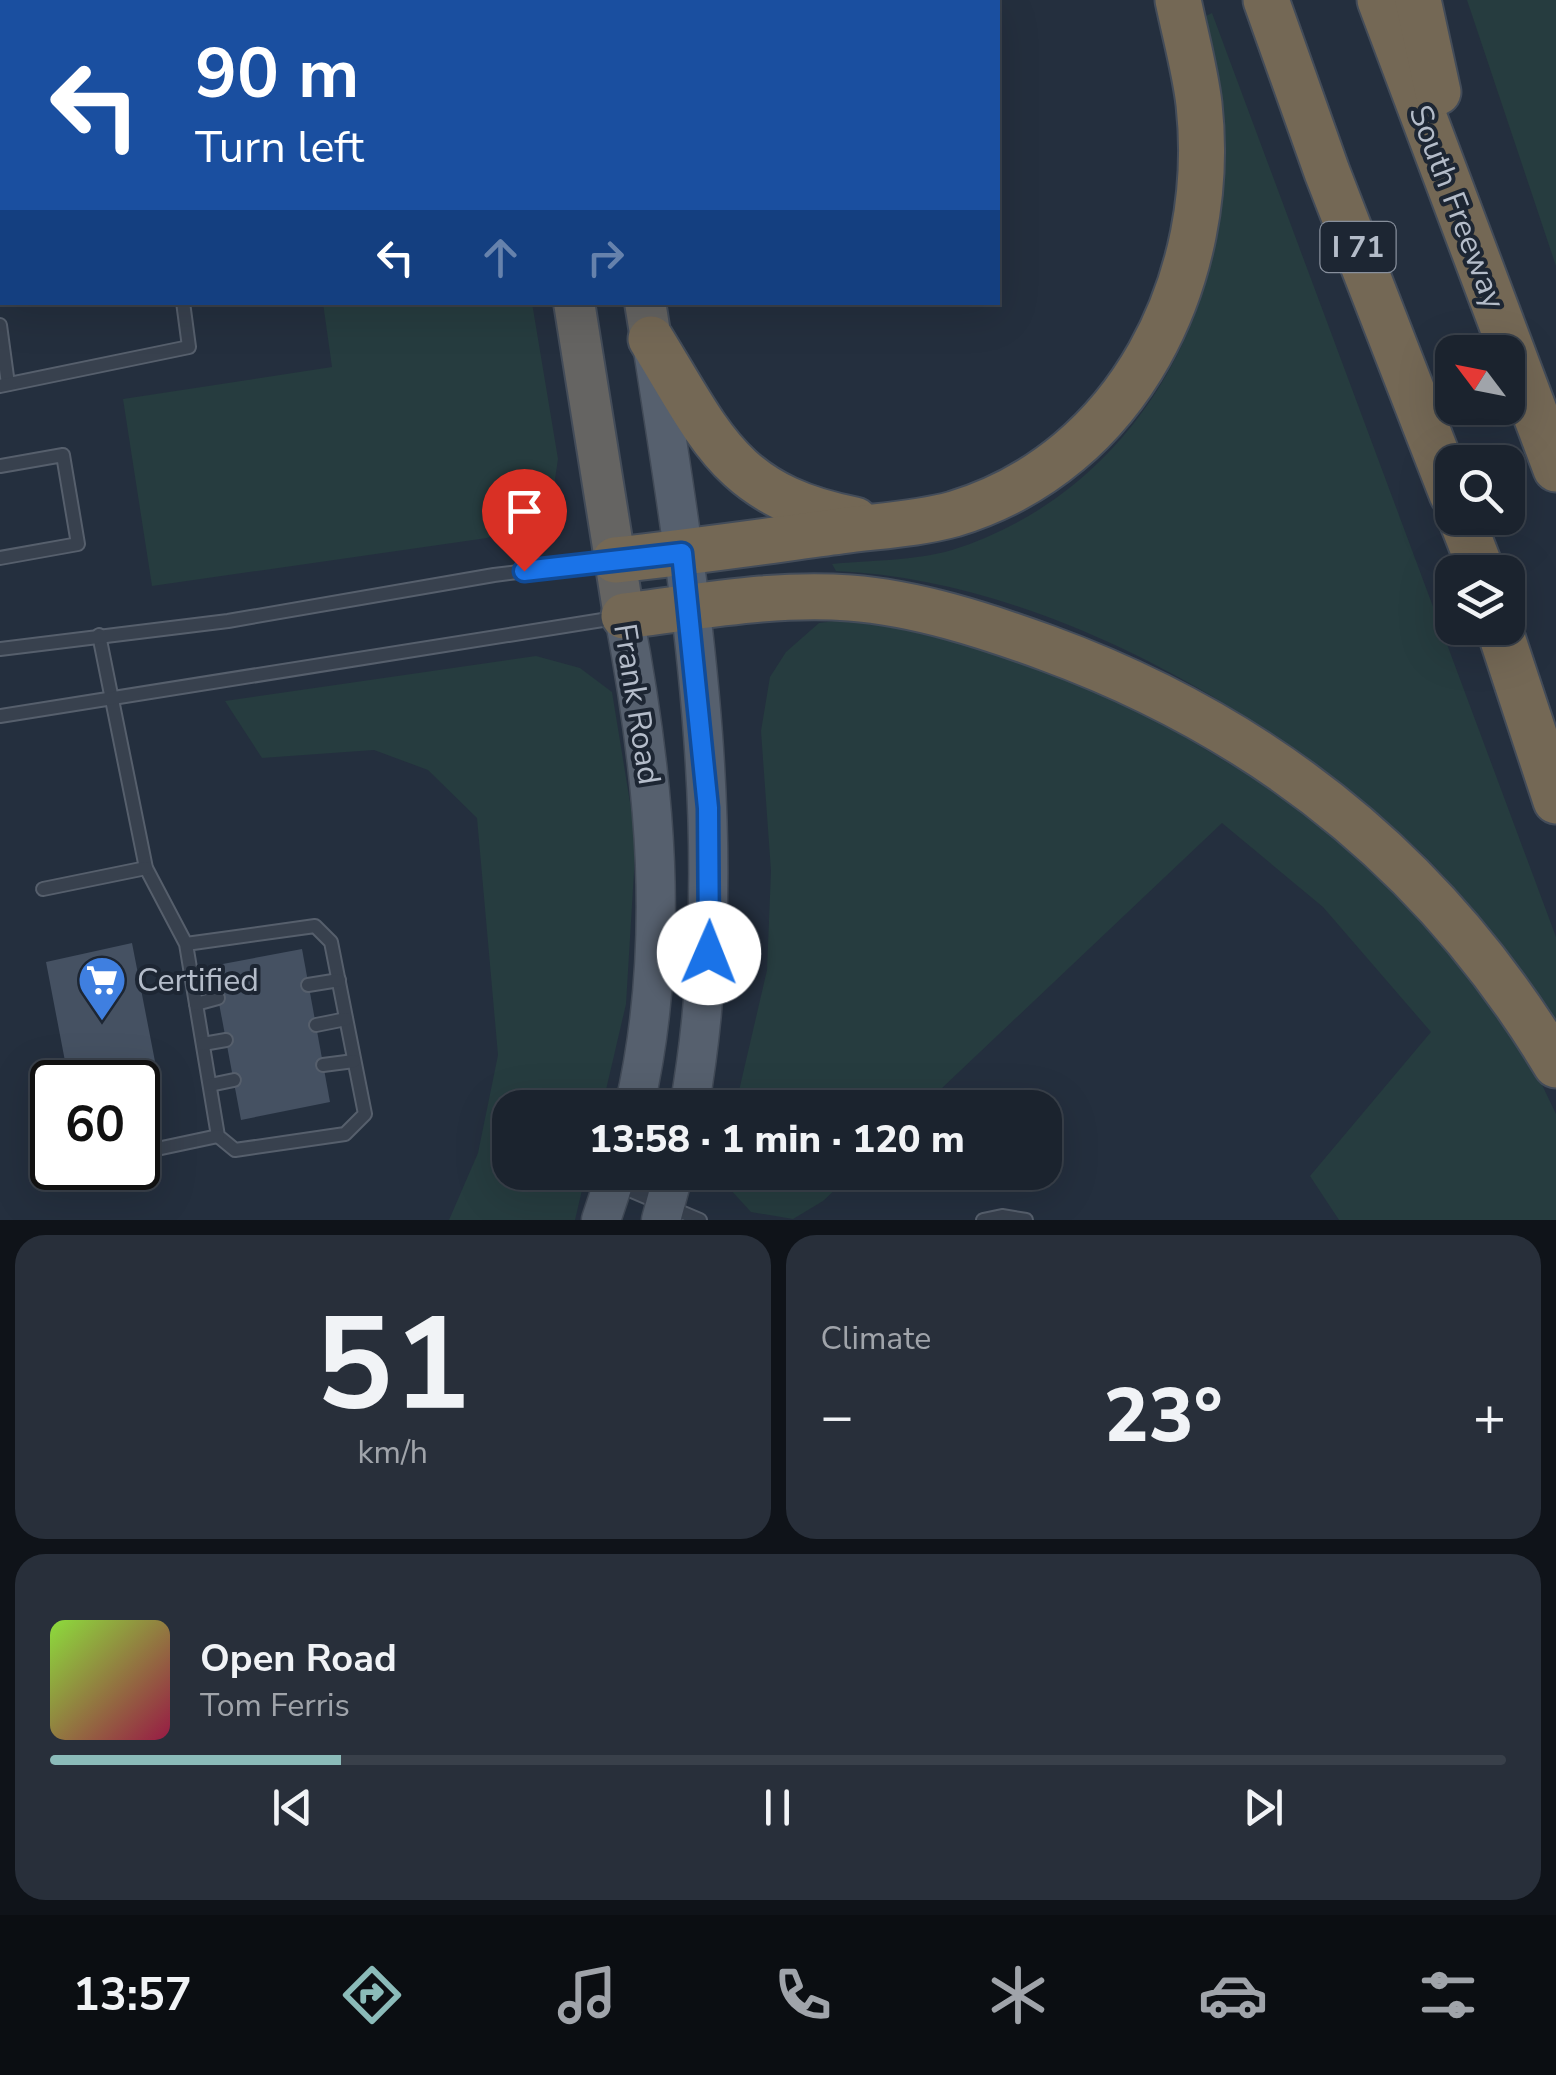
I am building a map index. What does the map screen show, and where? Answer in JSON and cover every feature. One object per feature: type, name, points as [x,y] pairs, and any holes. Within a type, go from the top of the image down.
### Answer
[{"type":"highway","points":[[615,560],[954,514],[1013,489],[1066,454],[1112,413],[1166,329],[1181,291],[1200,180],[1199,105],[1178,0]]},
{"type":"highway","name":"I 71","points":[[1266,0],[1435,449]]},
{"type":"highway","name":"South Freeway","points":[[1380,0],[1556,469]]},
{"type":"highway","points":[[1418,0],[1467,231]]},
{"type":"highway","name":"Frank Road","points":[[574,305],[624,616]]},
{"type":"highway","points":[[648,321],[720,448],[752,482],[809,508],[882,525]]},
{"type":"highway","points":[[624,616],[801,596],[852,598],[928,611],[1090,663],[1248,742],[1327,802],[1446,912],[1513,994],[1556,1066]]},
{"type":"highway","points":[[1506,645],[1556,801]]},
{"type":"main road","name":"Frank Road","points":[[648,321],[689,608],[708,808],[710,913],[706,992],[692,1090]]},
{"type":"main road","name":"Frank Road","points":[[624,616],[649,754],[657,916],[651,1023],[638,1090]]},
{"type":"main road","points":[[601,1220],[611,1190]]},
{"type":"lane","points":[[0,325],[4,385],[189,347],[183,305]]},
{"type":"lane","points":[[0,466],[63,455],[78,544],[0,558]]},
{"type":"lane","points":[[0,649],[228,621],[494,575],[615,560]]},
{"type":"lane","points":[[0,716],[624,616]]},
{"type":"lane","points":[[99,635],[146,868],[186,944],[218,1136],[234,1150],[344,1134],[365,1114],[331,942],[315,926],[186,944]]},
{"type":"lane","points":[[44,889],[146,868]]},
{"type":"lane","points":[[308,985],[338,980]]},
{"type":"lane","points":[[196,1004],[218,998]]},
{"type":"lane","points":[[316,1025],[346,1019]]},
{"type":"lane","points":[[203,1044],[226,1040]]},
{"type":"lane","points":[[323,1065],[354,1061]]},
{"type":"lane","points":[[210,1085],[234,1080]]},
{"type":"lane","points":[[160,1148],[218,1136]]},
{"type":"lane","points":[[642,1190],[675,1205]]},
{"type":"lane","points":[[983,1220],[1026,1220]]},
{"type":"green space","points":[[1467,0],[1556,0],[1556,266]]},
{"type":"green space","points":[[1212,13],[1435,612],[1435,645],[1447,645],[1556,937],[1556,1026],[1472,910],[1415,847],[1356,796],[1220,701],[1071,626],[993,599],[914,580],[836,571],[832,564],[938,554],[1009,527],[1061,495],[1106,455],[1144,410],[1175,359],[1199,303],[1215,245],[1222,165],[1200,19]]},
{"type":"green space","points":[[323,305],[532,305],[558,459],[551,506],[487,538],[152,586],[123,399],[332,367]]},
{"type":"green space","points":[[856,618],[986,650],[1134,706],[1261,783],[1342,842],[1446,945],[1533,1066],[1556,1114],[1556,1220],[1339,1220],[1310,1176],[1431,1032],[1323,907],[1222,823],[940,1090],[739,1090],[767,970],[771,871],[761,731],[770,677],[786,652],[819,623]]},
{"type":"green space","points":[[536,656],[580,668],[612,692],[636,839],[626,1004],[606,1090],[492,1090],[492,1190],[582,1190],[575,1220],[449,1220],[478,1153],[498,1055],[477,818],[428,770],[374,750],[262,758],[225,701]]},
{"type":"green space","points":[[731,1190],[835,1190],[793,1219],[751,1212]]},
{"type":"building","name":"Certified","points":[[132,943],[155,1060],[65,1060],[46,962]]},
{"type":"building","points":[[302,949],[330,1102],[241,1120],[212,966]]},
{"type":"place","name":"Certified","points":[[102,1022]]},
{"type":"route","points":[[524,571],[682,553],[708,808],[709,953]]}]
